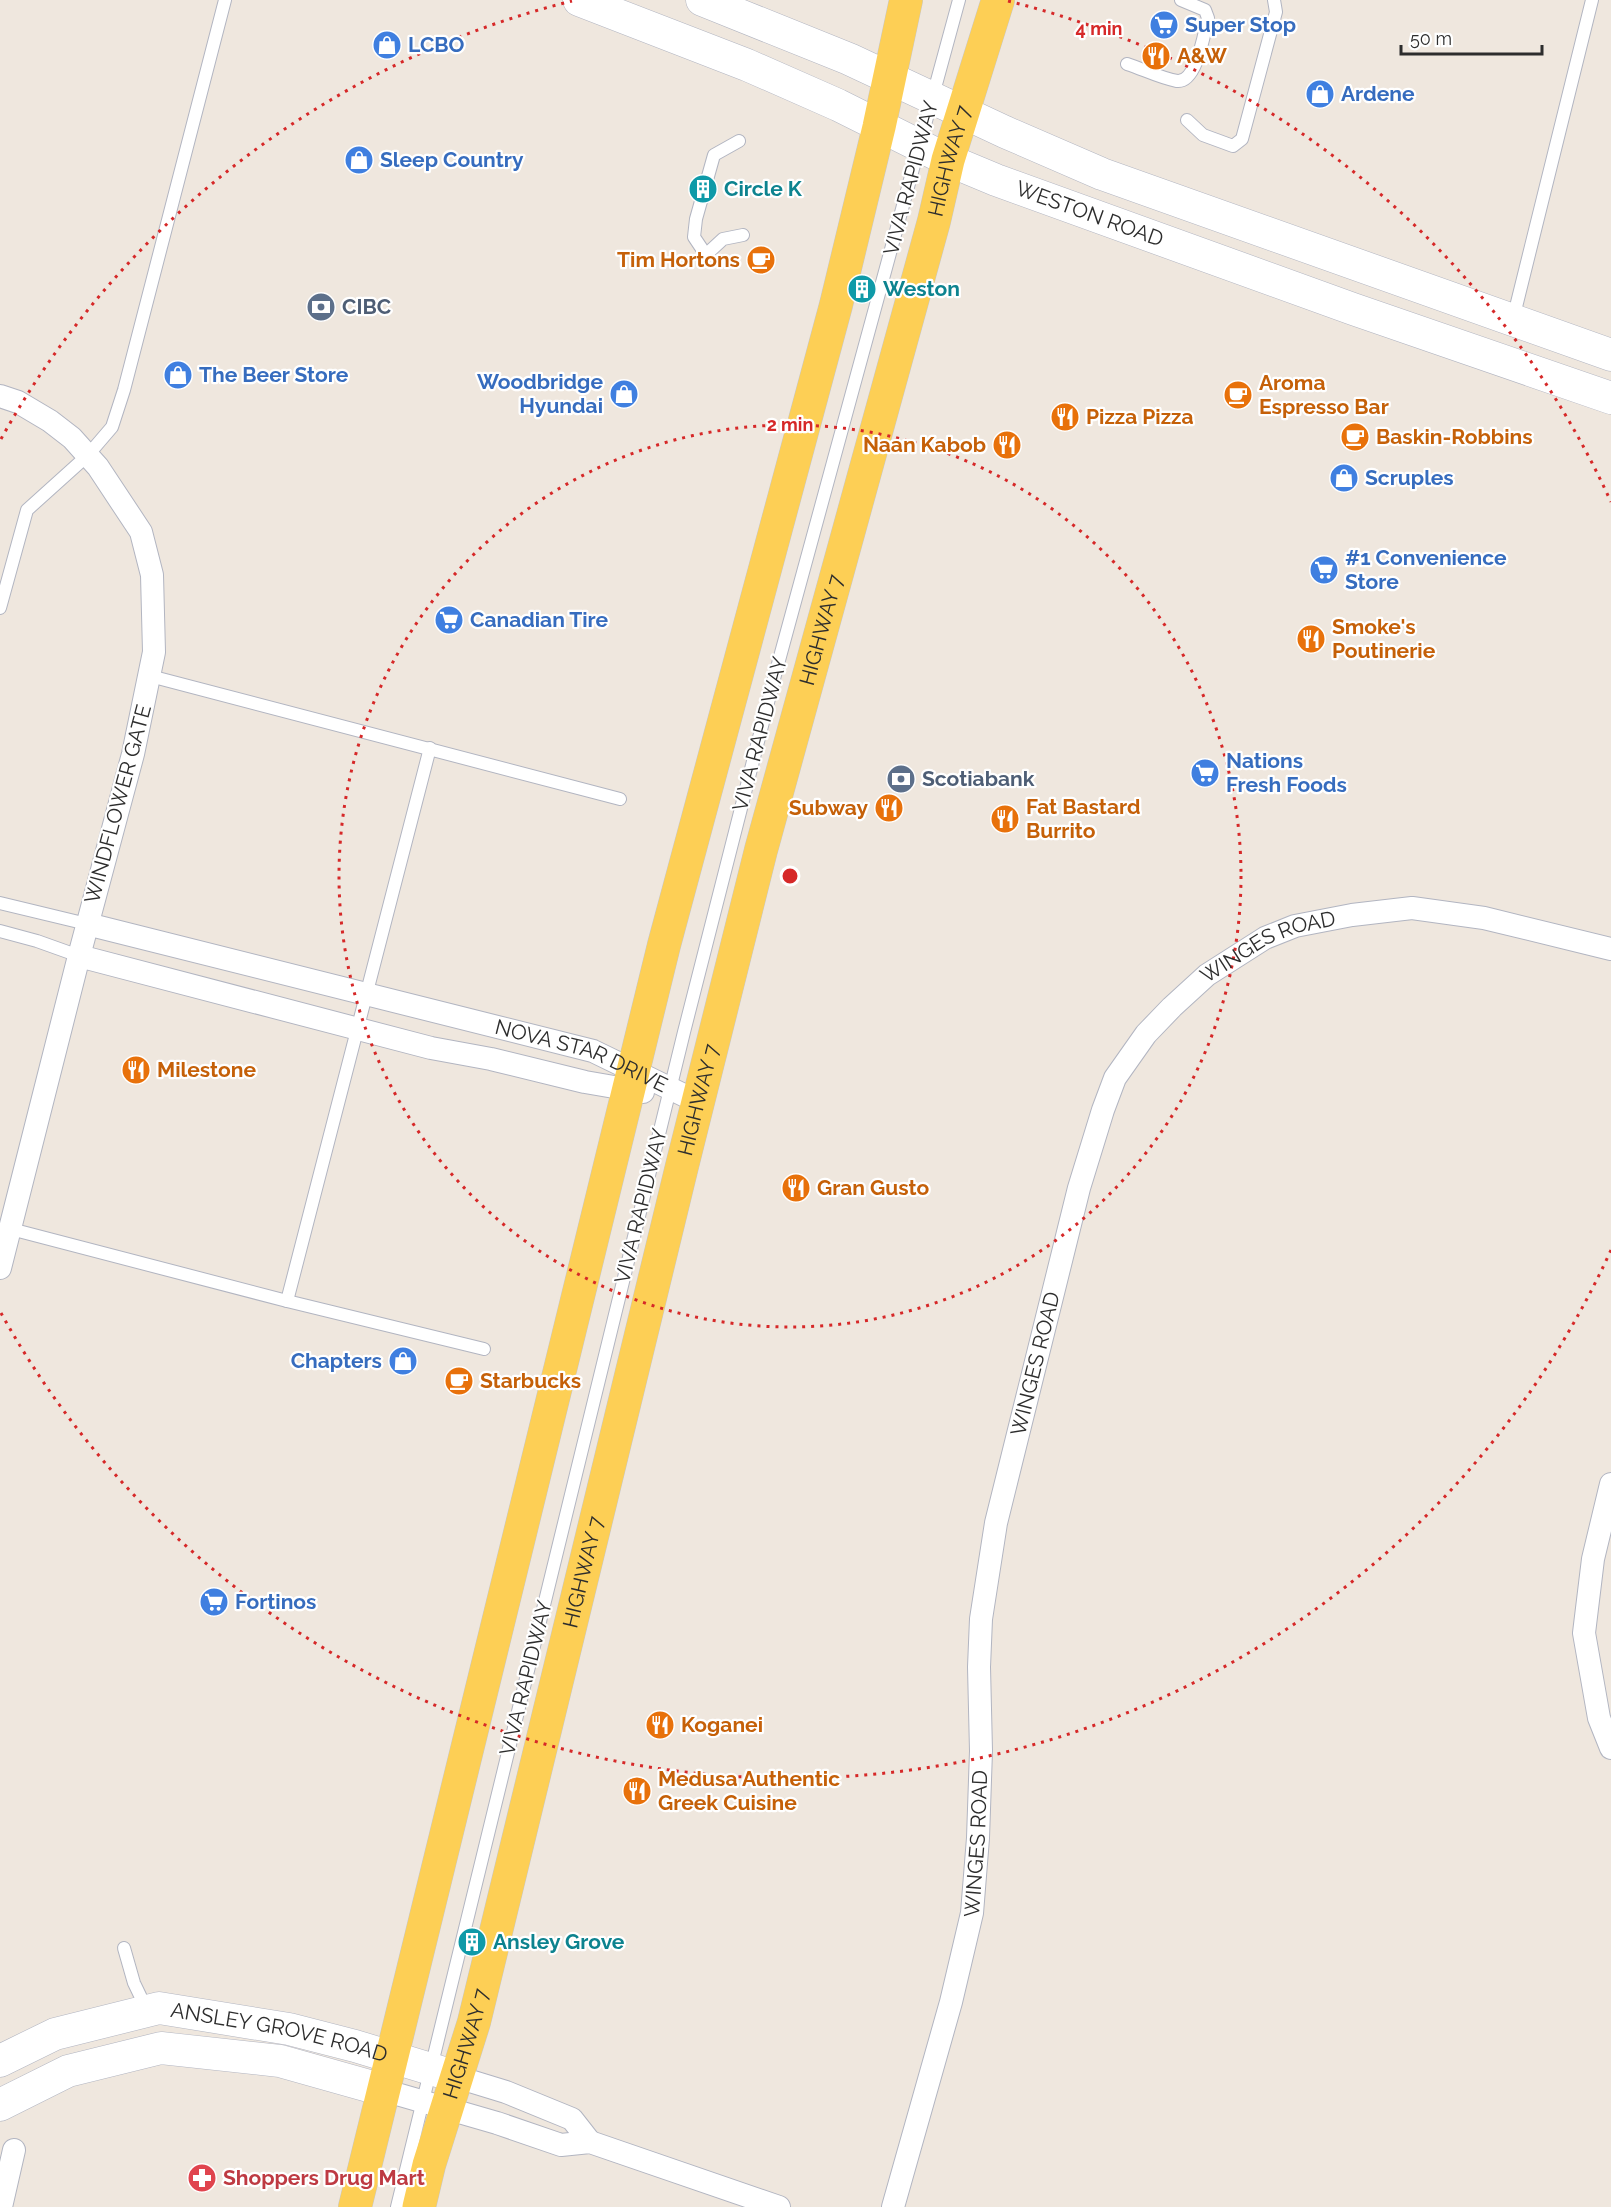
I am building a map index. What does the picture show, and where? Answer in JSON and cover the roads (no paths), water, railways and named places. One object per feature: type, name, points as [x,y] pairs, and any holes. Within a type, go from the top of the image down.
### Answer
[{"type":"main road","name":"WESTON ROAD","points":[[579,0],[747,65],[838,105],[948,160],[996,180],[1353,309],[1611,398]]},
{"type":"main road","name":"WESTON ROAD","points":[[702,0],[889,77],[1005,132],[1102,174],[1611,355]]},
{"type":"main road","points":[[355,2207],[695,823],[833,316],[879,127],[906,0]]},
{"type":"main road","name":"HIGHWAY 7","points":[[419,2207],[429,2165],[435,2105],[444,2073],[474,2022],[679,1096],[761,850],[928,243],[948,160],[998,0]]},
{"type":"main road","name":"ANSLEY GROVE ROAD","points":[[0,2061],[55,2034],[159,2008],[289,2029],[444,2073]]},
{"type":"main road","name":"ANSLEY GROVE ROAD","points":[[0,2105],[68,2071],[161,2048],[280,2061],[383,2090]]},
{"type":"street","name":"WINDFLOWER GATE","points":[[0,396],[18,402],[50,421],[72,438],[98,467],[141,532],[152,575],[154,609],[154,652],[133,754],[5,1227],[0,1268]]},
{"type":"street","name":"WINGES ROAD","points":[[893,2207],[951,2002],[972,1913],[978,1838],[981,1751],[979,1667],[981,1619],[996,1523],[1079,1188],[1103,1110],[1116,1078],[1146,1034],[1172,1006],[1207,975],[1265,938],[1304,924],[1352,915],[1412,908],[1484,918],[1611,949]]},
{"type":"street","name":"NOVA STAR DRIVE","points":[[87,924],[593,1051],[631,1080],[679,1096]]},
{"type":"street","name":"NOVA STAR DRIVE","points":[[79,956],[431,1048],[491,1059],[585,1082],[631,1080]]},
{"type":"street","points":[[1611,1484],[1593,1559],[1584,1633],[1599,1718],[1611,1748]]},
{"type":"street","points":[[444,2073],[507,2092],[572,2119],[590,2142]]},
{"type":"street","points":[[383,2090],[561,2145],[590,2142],[779,2207]]},
{"type":"street","points":[[1,2207],[14,2150]]},
{"type":"lane","points":[[0,608],[27,510],[88,455],[112,426],[124,390],[225,0]]},
{"type":"lane","name":"VIVA RAPIDWAY","points":[[679,1096],[775,675],[959,0]]},
{"type":"lane","points":[[1127,64],[1178,81],[1187,79],[1193,72],[1208,18],[1205,10],[1181,0]]},
{"type":"lane","points":[[1187,120],[1203,135],[1233,146],[1242,139],[1276,12],[1274,0]]},
{"type":"lane","points":[[1513,319],[1592,0]]},
{"type":"lane","points":[[739,141],[714,155],[696,219],[694,237],[704,252],[711,251],[723,239],[743,235]]},
{"type":"lane","points":[[150,676],[620,799]]},
{"type":"lane","points":[[287,1300],[430,748]]},
{"type":"lane","points":[[0,903],[87,924]]},
{"type":"lane","points":[[0,931],[38,941],[79,956]]},
{"type":"lane","points":[[5,1227],[484,1349]]},
{"type":"lane","points":[[124,1948],[134,1983],[148,2011]]},
{"type":"lane","points":[[397,2207],[435,2105]]},
{"type":"place","name":"Super Stop","points":[[1164,25]]},
{"type":"place","name":"LCBO","points":[[387,45]]},
{"type":"place","name":"A&W","points":[[1156,56]]},
{"type":"place","name":"Ardene","points":[[1320,94]]},
{"type":"place","name":"Sleep Country","points":[[359,160]]},
{"type":"place","name":"Circle K","points":[[703,189]]},
{"type":"place","name":"Tim Hortons","points":[[761,260]]},
{"type":"place","name":"Weston","points":[[862,289]]},
{"type":"place","name":"CIBC","points":[[321,307]]},
{"type":"place","name":"The Beer Store","points":[[178,375]]},
{"type":"place","name":"Woodbridge Hyundai","points":[[624,394]]},
{"type":"place","name":"Aroma Espresso Bar","points":[[1238,395]]},
{"type":"place","name":"Pizza Pizza","points":[[1065,417]]},
{"type":"place","name":"Baskin-Robbins","points":[[1355,437]]},
{"type":"place","name":"Naan Kabob","points":[[1007,445]]},
{"type":"place","name":"Scruples","points":[[1344,478]]},
{"type":"place","name":"#1 Convenience Store","points":[[1324,570]]},
{"type":"place","name":"Canadian Tire","points":[[449,620]]},
{"type":"place","name":"Smoke's Poutinerie","points":[[1311,639]]},
{"type":"place","name":"Nations Fresh Foods","points":[[1205,773]]},
{"type":"place","name":"Scotiabank","points":[[901,779]]},
{"type":"place","name":"Subway","points":[[889,808]]},
{"type":"place","name":"Fat Bastard Burrito","points":[[1005,819]]},
{"type":"place","name":"Milestone","points":[[136,1070]]},
{"type":"place","name":"Gran Gusto","points":[[796,1188]]},
{"type":"place","name":"Chapters","points":[[403,1361]]},
{"type":"place","name":"Starbucks","points":[[459,1381]]},
{"type":"place","name":"Fortinos","points":[[214,1602]]},
{"type":"place","name":"Koganei","points":[[660,1725]]},
{"type":"place","name":"Medusa Authentic Greek Cuisine","points":[[637,1791]]},
{"type":"place","name":"Ansley Grove","points":[[472,1942]]},
{"type":"place","name":"Shoppers Drug Mart","points":[[202,2178]]}]
